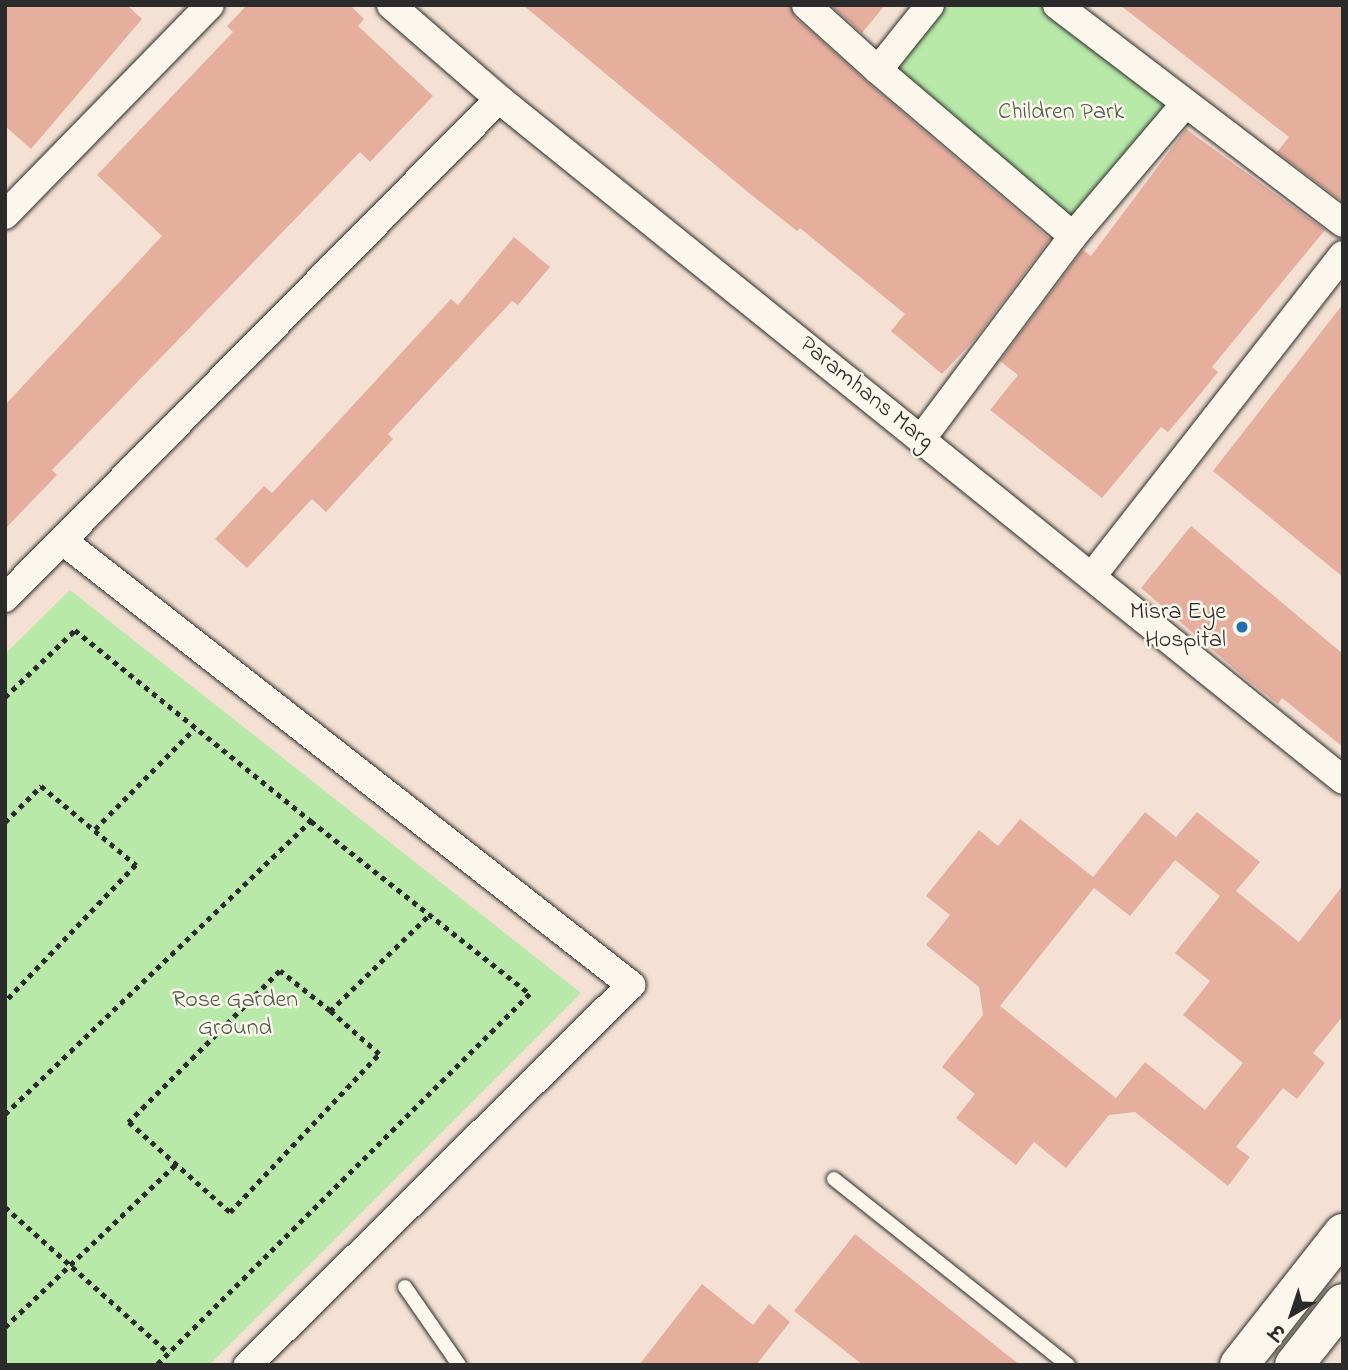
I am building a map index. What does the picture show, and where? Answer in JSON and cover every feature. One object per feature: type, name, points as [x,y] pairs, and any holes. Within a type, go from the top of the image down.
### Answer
[{"type":"street","points":[[5,215],[210,5]]},
{"type":"street","name":"Paramhans Marg","points":[[391,5],[499,99],[1343,780]]},
{"type":"street","points":[[806,5],[1073,236]]},
{"type":"street","points":[[878,70],[930,5]]},
{"type":"street","points":[[1057,5],[1343,223]]},
{"type":"street","points":[[5,598],[499,99]]},
{"type":"street","points":[[922,438],[1073,236],[1185,104]]},
{"type":"street","points":[[1092,576],[1343,255]]},
{"type":"street","points":[[63,541],[631,985],[247,1365]]},
{"type":"street","points":[[1239,1365],[1343,1233]]},
{"type":"street","points":[[1294,1365],[1343,1303]]},
{"type":"lane","points":[[834,1179],[1068,1365]]},
{"type":"lane","points":[[405,1287],[459,1365]]},
{"type":"path","points":[[5,697],[75,630],[194,729],[530,994],[157,1365]]},
{"type":"path","points":[[95,829],[194,729]]},
{"type":"path","points":[[5,822],[41,786],[136,865],[5,1002]]},
{"type":"path","points":[[5,1114],[311,821]]},
{"type":"path","points":[[330,1012],[430,914]]},
{"type":"path","points":[[281,971],[330,1012],[379,1054],[230,1212],[129,1122],[281,971]]},
{"type":"path","points":[[5,1327],[176,1164]]},
{"type":"path","points":[[5,1207],[169,1353]]},
{"type":"green space","name":"Children Park","points":[[935,5],[1058,5],[1175,96],[1073,236],[885,64]]},
{"type":"green space","name":"Rose Garden Ground","points":[[70,590],[581,993],[209,1365],[5,1365],[5,654]]},
{"type":"building","points":[[5,5],[127,5],[142,19],[31,149],[5,126]]},
{"type":"building","points":[[247,5],[350,5],[364,19],[358,26],[433,96],[370,162],[360,152],[52,470],[57,475],[5,529],[5,405],[162,236],[97,175],[233,32],[227,26]]},
{"type":"building","points":[[523,5],[790,5],[795,17],[867,82],[1050,239],[974,340],[942,374],[891,331],[905,314],[800,228],[797,231],[749,193]]},
{"type":"building","points":[[831,5],[885,5],[862,33]]},
{"type":"building","points":[[1120,5],[1343,5],[1343,202],[1277,152],[1289,137]]},
{"type":"building","points":[[1186,129],[1325,230],[1212,367],[1218,372],[1192,404],[1168,432],[1161,427],[1102,498],[990,410],[1018,375],[1000,361],[1083,250],[1091,256]]},
{"type":"building","points":[[514,237],[550,267],[518,305],[512,301],[388,434],[393,439],[326,512],[312,499],[247,568],[215,539],[264,486],[272,493],[451,299],[458,305]]},
{"type":"building","points":[[1343,304],[1343,577],[1213,471]]},
{"type":"building","points":[[1191,526],[1343,654],[1343,747],[1282,698],[1278,704],[1141,588]]},
{"type":"building","points":[[1145,812],[1176,837],[1197,812],[1260,862],[1236,891],[1299,942],[1343,885],[1343,1016],[1313,1053],[1325,1063],[1297,1099],[1283,1088],[1236,1147],[1250,1157],[1228,1186],[1135,1112],[1109,1115],[1066,1168],[1034,1142],[1016,1165],[956,1118],[975,1094],[942,1067],[983,1015],[979,987],[926,945],[950,915],[926,896],[979,830],[998,846],[1020,819],[1093,877]],"holes":[[[1175,860],[1220,896],[1175,953],[1210,981],[1183,1015],[1243,1063],[1205,1110],[1145,1062],[1116,1098],[1000,1006],[1094,888],[1130,916]]]},
{"type":"building","points":[[855,1234],[1020,1365],[863,1365],[794,1311]]},
{"type":"building","points":[[702,1284],[753,1325],[769,1304],[790,1322],[756,1365],[639,1365]]},
{"type":"place","name":"Misra Eye Hospital","points":[[1242,627]]}]
